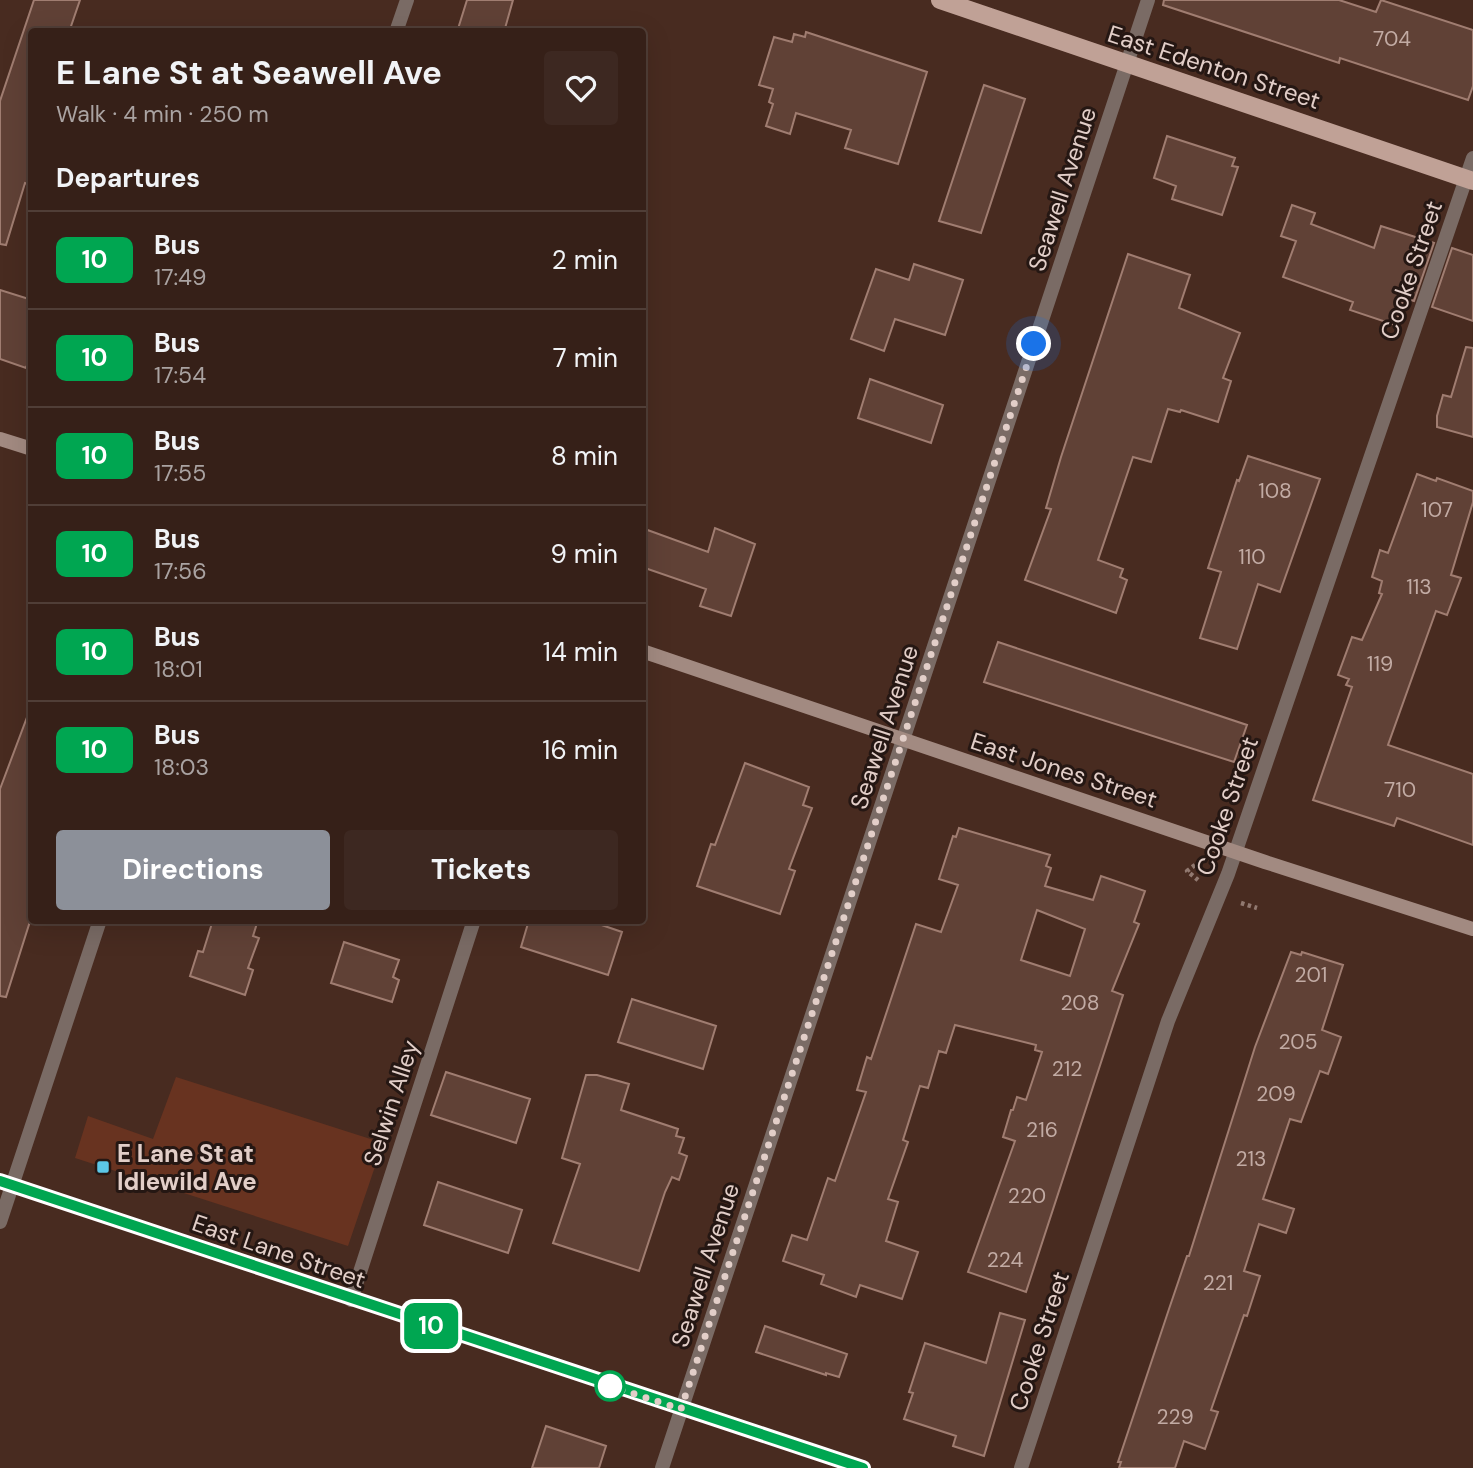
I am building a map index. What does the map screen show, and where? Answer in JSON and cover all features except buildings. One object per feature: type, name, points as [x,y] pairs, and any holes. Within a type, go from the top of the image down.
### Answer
[{"type":"main road","name":"East Edenton Street","points":[[940,0],[1470,180]]},
{"type":"street","points":[[397,28],[407,0]]},
{"type":"street","name":"Seawell Avenue","points":[[662,1468],[1148,0]]},
{"type":"street","name":"Cooke Street","points":[[1021,1468],[1168,1021],[1236,852],[1470,180],[1473,158]]},
{"type":"street","points":[[0,439],[28,448]]},
{"type":"street","name":"East Jones Street","points":[[646,652],[1236,852],[1473,929]]},
{"type":"street","points":[[0,1222],[6,1183],[99,924]]},
{"type":"street","name":"Selwin Alley","points":[[351,1300],[473,924]]},
{"type":"street","name":"East Lane Street","points":[[6,1183],[351,1300],[863,1468]]},
{"type":"path","points":[[1195,864],[1187,871],[1198,880]]},
{"type":"path","points":[[1236,901],[1257,908]]},
{"type":"shaded area","points":[[176,1077],[383,1143],[348,1246],[75,1158],[88,1116],[153,1139]]},
{"type":"bus line","name":"10","points":[[0,1181],[351,1300],[863,1468]]},
{"type":"place","name":"E Lane St at Idlewild Ave","points":[[103,1167]]},
{"type":"route","points":[[610,1386],[681,1409],[1034,344]]}]
